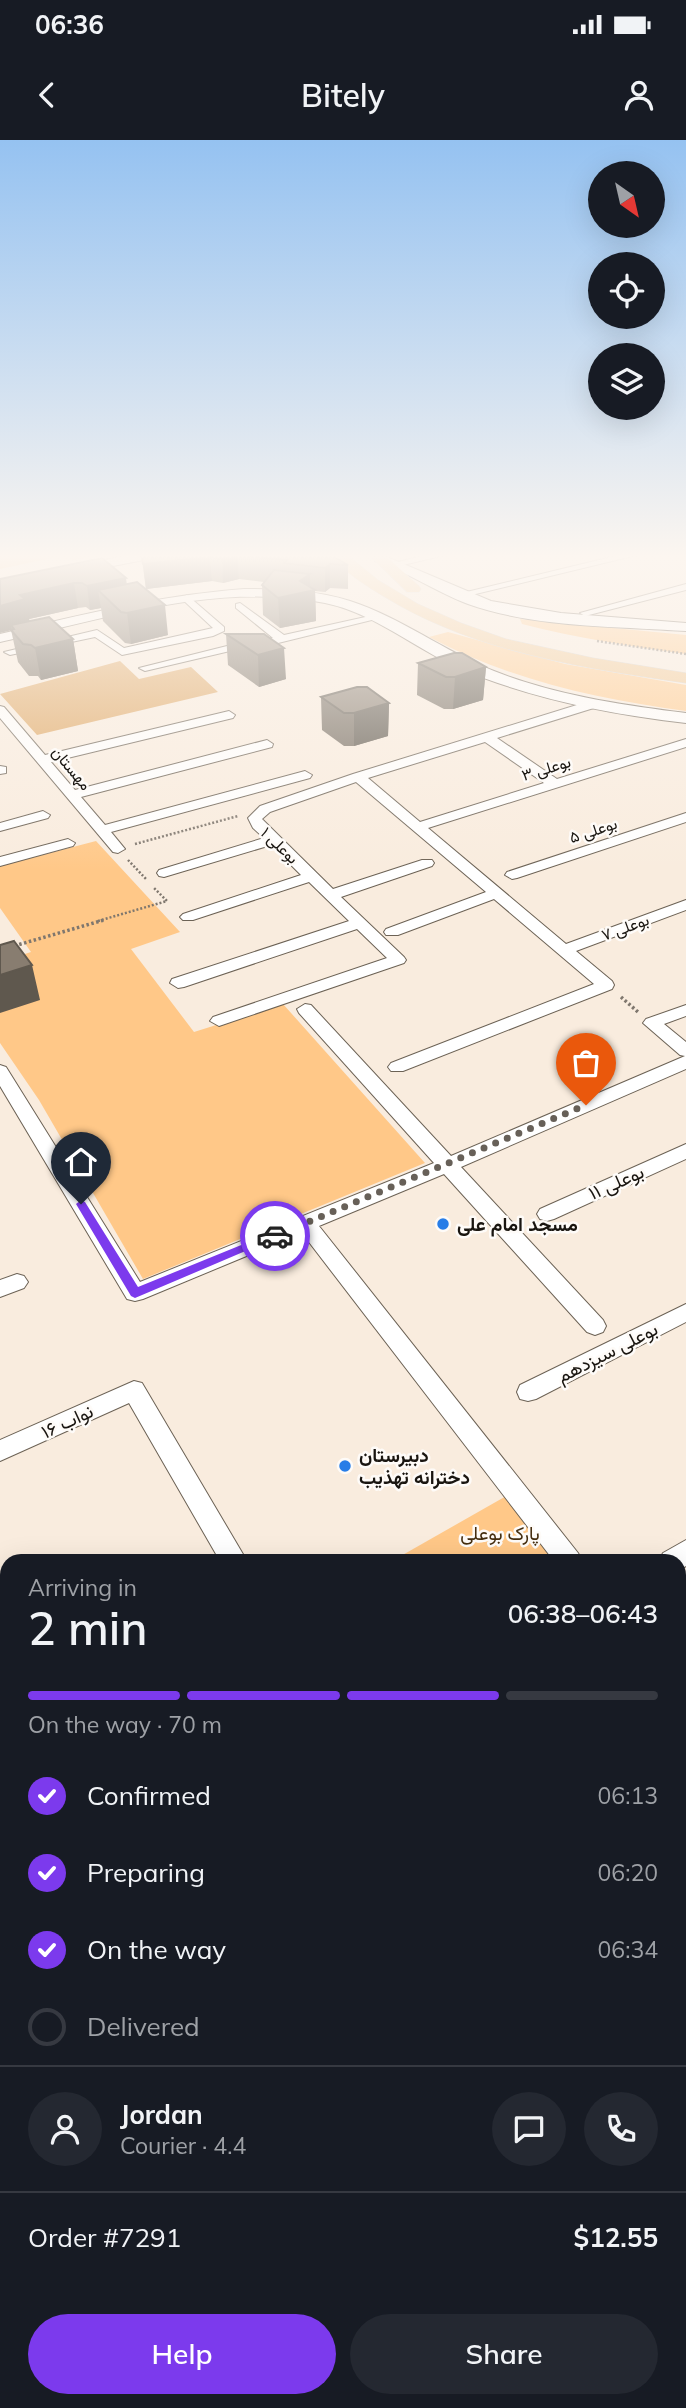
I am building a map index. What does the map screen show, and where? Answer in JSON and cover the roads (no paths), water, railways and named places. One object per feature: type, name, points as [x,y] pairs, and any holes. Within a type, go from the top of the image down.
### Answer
[{"type":"main road","points":[[571,659],[686,678]]},
{"type":"main road","points":[[663,659],[686,663]]},
{"type":"street","points":[[145,668],[184,659]]},
{"type":"street","points":[[453,659],[506,680],[593,704],[686,718]]},
{"type":"street","name":"بوعلی ۱","points":[[219,1021],[398,960],[254,818],[265,809],[358,777],[593,704]]},
{"type":"street","name":"مهستان","points":[[0,710],[118,849]]},
{"type":"street","points":[[42,760],[229,715]]},
{"type":"street","points":[[487,737],[555,784]]},
{"type":"street","name":"بوعلی ۳","points":[[417,827],[686,743]]},
{"type":"street","points":[[72,795],[267,744]]},
{"type":"street","points":[[102,830],[305,775]]},
{"type":"street","points":[[358,777],[607,985],[397,1067]]},
{"type":"street","points":[[0,827],[43,815]]},
{"type":"street","name":"بوعلی ۵","points":[[512,875],[686,817]]},
{"type":"street","points":[[164,873],[274,840]]},
{"type":"street","points":[[0,862],[68,843]]},
{"type":"street","points":[[331,895],[426,863]]},
{"type":"street","points":[[187,916],[312,876]]},
{"type":"street","points":[[392,932],[497,893]]},
{"type":"street","name":"بوعلی ۷","points":[[564,950],[686,905]]},
{"type":"street","points":[[178,983],[359,923]]},
{"type":"street","points":[[305,1009],[595,1325]]},
{"type":"street","points":[[686,1010],[652,1023],[686,1051]]},
{"type":"street","points":[[0,1071],[135,1293],[447,1165],[686,1062]]},
{"type":"street","name":"بوعلی ۱۱","points":[[547,1214],[686,1151]]},
{"type":"street","points":[[306,1224],[564,1554]]},
{"type":"street","name":"بوعلی سیزدهم","points":[[528,1392],[686,1312]]},
{"type":"street","name":"نواب ۱۶","points":[[0,1451],[134,1390],[230,1554]]},
{"type":"place","name":"مسجد امام علی","points":[[443,1224]]},
{"type":"place","name":"دبیرستان دخترانه تهذیب","points":[[345,1466]]},
{"type":"park label","name":"پارک بوعلی","points":[[500,1533]]}]
